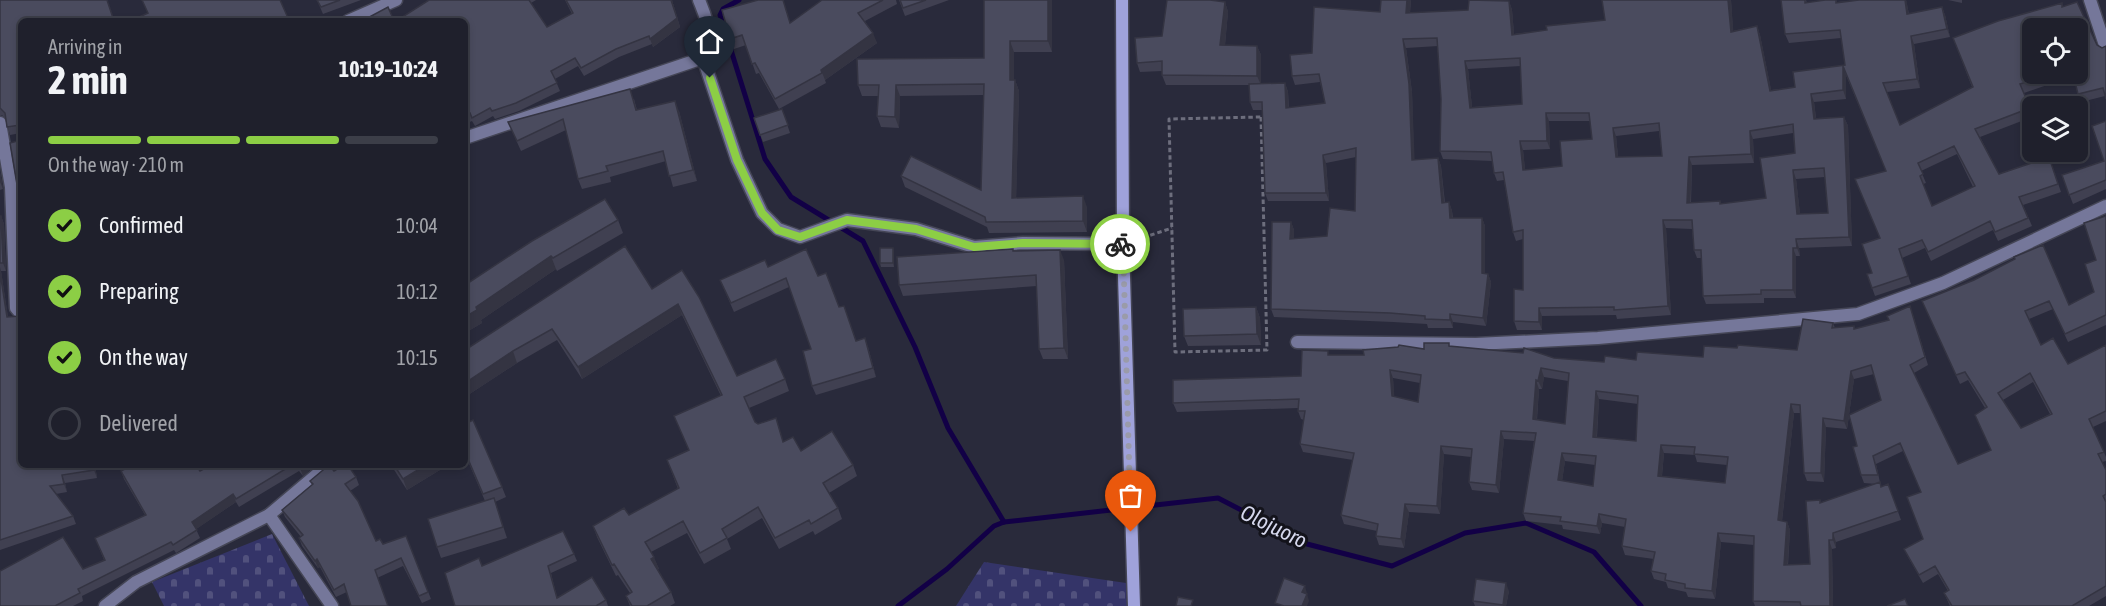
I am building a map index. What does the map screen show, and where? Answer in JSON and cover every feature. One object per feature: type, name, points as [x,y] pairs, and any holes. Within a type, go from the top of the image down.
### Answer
[{"type":"street","points":[[355,18],[396,0]]},
{"type":"street","points":[[699,0],[708,22],[711,41],[704,58],[737,160],[762,213],[778,230],[800,237],[847,220],[916,229],[974,247],[1023,243],[1123,244]]},
{"type":"street","points":[[1122,0],[1123,244],[1129,504],[1134,606]]},
{"type":"street","points":[[2090,0],[2106,48]]},
{"type":"street","points":[[468,137],[704,58]]},
{"type":"street","points":[[0,123],[9,143],[16,308],[18,310]]},
{"type":"street","points":[[1297,342],[1476,344],[1598,338],[1858,314],[1943,283],[2106,206]]},
{"type":"street","points":[[105,606],[136,582],[269,514],[324,468]]},
{"type":"street","points":[[269,514],[332,606]]},
{"type":"path","points":[[1260,117],[1267,350],[1175,352],[1172,228],[1168,119],[1260,117]]},
{"type":"path","points":[[1123,244],[1172,228]]},
{"type":"green space","points":[[272,534],[309,606],[164,606],[152,582]]},
{"type":"green space","points":[[984,562],[1126,583],[1127,606],[956,606]]},
{"type":"building","points":[[0,0],[107,0],[113,18],[18,18],[18,125],[7,127],[5,113],[0,108]]},
{"type":"building","points":[[142,0],[280,0],[288,18],[137,18],[148,13]]},
{"type":"building","points":[[317,0],[340,0],[321,7]]},
{"type":"building","points":[[429,0],[529,0],[547,27],[573,13],[566,0],[671,0],[677,18],[650,39],[649,36],[616,49],[581,68],[575,58],[551,71],[557,83],[516,103],[492,111],[490,108],[472,118],[470,113],[468,114],[468,18],[401,18]]},
{"type":"building","points":[[758,0],[783,0],[790,23],[822,0],[883,0],[858,13],[873,33],[821,70],[822,73],[775,99],[755,63],[752,64],[742,35],[730,39],[722,10]]},
{"type":"building","points":[[900,0],[926,0],[903,8]]},
{"type":"building","points":[[984,0],[1048,0],[1048,41],[1010,41],[1010,80],[1015,80],[1012,198],[1083,196],[1083,221],[986,222],[985,217],[901,176],[911,156],[981,190],[984,84],[896,85],[895,117],[877,116],[879,85],[858,85],[857,59],[984,58]]},
{"type":"building","points":[[1167,0],[1225,2],[1220,45],[1257,46],[1257,76],[1162,75],[1162,61],[1137,63],[1135,38],[1162,36]]},
{"type":"building","points":[[1381,0],[1407,0],[1406,13],[1468,10],[1469,0],[1509,1],[1512,35],[1547,30],[1546,26],[1605,20],[1602,0],[1728,0],[1731,32],[1757,26],[1770,91],[1795,87],[1793,72],[1845,65],[1840,30],[1785,34],[1781,0],[1805,0],[1805,3],[1836,0],[1836,3],[1859,0],[1905,0],[1907,14],[1942,7],[1947,29],[1911,36],[1917,79],[1883,83],[1900,125],[1973,87],[1953,38],[1998,21],[2062,3],[2062,7],[2077,2],[2084,18],[2022,18],[2022,83],[2020,84],[2025,96],[2022,96],[2022,111],[1975,129],[1999,174],[2034,162],[2051,162],[2058,184],[2019,197],[2028,218],[1995,232],[1990,221],[1928,252],[1922,240],[1899,249],[1908,276],[1872,288],[1867,274],[1872,273],[1862,244],[1880,238],[1855,179],[1886,171],[1843,66],[1843,90],[1811,94],[1814,119],[1844,117],[1849,237],[1796,239],[1797,248],[1793,248],[1793,290],[1761,290],[1761,294],[1703,296],[1701,250],[1694,250],[1692,220],[1663,220],[1668,306],[1614,310],[1614,307],[1539,308],[1539,322],[1514,321],[1514,289],[1523,290],[1523,230],[1513,232],[1503,172],[1494,173],[1491,152],[1440,151],[1441,99],[1437,38],[1403,39],[1409,84],[1412,160],[1438,158],[1442,203],[1449,202],[1450,218],[1482,218],[1482,273],[1488,274],[1483,318],[1450,314],[1450,320],[1425,319],[1425,316],[1390,313],[1271,309],[1272,222],[1291,222],[1290,239],[1327,236],[1330,208],[1355,211],[1356,148],[1323,155],[1326,193],[1265,193],[1262,102],[1250,102],[1249,84],[1285,83],[1286,108],[1325,103],[1319,74],[1292,76],[1290,55],[1312,53],[1314,7],[1380,12]],"holes":[[[1520,58],[1522,104],[1470,108],[1465,61]],[[1546,113],[1589,113],[1592,139],[1560,141],[1562,166],[1523,170],[1520,141],[1547,141]],[[1659,123],[1662,156],[1616,157],[1613,128]],[[1793,124],[1795,153],[1760,158],[1766,198],[1720,204],[1720,201],[1687,203],[1689,157],[1751,154],[1750,131]],[[1954,146],[1975,186],[1932,206],[1920,176],[1923,174],[1918,163]],[[1824,168],[1828,213],[1797,214],[1793,170]]]},
{"type":"building","points":[[388,7],[393,18],[368,18]]},
{"type":"building","points":[[2088,26],[2097,45],[2102,48],[2106,46],[2106,99],[2103,88],[2078,94],[2076,84],[2088,84]]},
{"type":"building","points":[[630,89],[636,110],[675,101],[693,170],[669,176],[663,151],[606,166],[608,171],[578,179],[563,119],[517,141],[508,122]]},
{"type":"building","points":[[782,109],[788,125],[760,135],[754,118]]},
{"type":"building","points":[[2106,121],[2106,180],[2069,195],[2062,175],[2104,161],[2092,126]]},
{"type":"building","points":[[18,141],[18,190],[10,143]]},
{"type":"building","points":[[605,199],[618,220],[553,258],[551,256],[476,307],[477,310],[468,315],[468,283],[532,241]]},
{"type":"building","points":[[1,216],[3,263],[0,263]]},
{"type":"building","points":[[2106,216],[2106,315],[2065,334],[2049,301],[2025,311],[2041,345],[2053,338],[2068,364],[2106,345],[2106,411],[2089,419],[2104,452],[2098,454],[2106,470],[2106,494],[2103,496],[2106,502],[2106,586],[2072,606],[1952,606],[1944,593],[1949,590],[1935,566],[1919,575],[1904,549],[1923,539],[1907,497],[1921,492],[1900,443],[1873,456],[1878,475],[1861,475],[1853,447],[1857,446],[1849,415],[1881,400],[1871,365],[1851,371],[1844,421],[1823,418],[1821,473],[1804,473],[1800,405],[1791,404],[1778,520],[1787,522],[1784,565],[1810,564],[1806,501],[1820,500],[1820,503],[1880,482],[1881,487],[1888,484],[1898,511],[1833,533],[1833,540],[1829,540],[1830,606],[1801,606],[1800,602],[1753,601],[1754,536],[1718,533],[1712,591],[1685,588],[1685,584],[1665,580],[1666,574],[1651,571],[1655,552],[1622,546],[1626,519],[1599,514],[1597,526],[1560,521],[1561,517],[1523,513],[1536,433],[1501,431],[1496,485],[1469,482],[1472,449],[1441,446],[1437,506],[1405,504],[1401,539],[1376,536],[1378,524],[1341,515],[1354,453],[1300,444],[1305,411],[1298,411],[1299,399],[1173,403],[1173,380],[1301,376],[1302,350],[1328,351],[1328,355],[1364,355],[1363,350],[1398,347],[1399,345],[1424,349],[1424,343],[1449,343],[1449,346],[1523,353],[1524,348],[1554,358],[1604,362],[1605,356],[1636,360],[1637,352],[1703,357],[1704,346],[1737,348],[1738,345],[1797,350],[1803,319],[1833,323],[1832,328],[1854,326],[1854,329],[1889,320],[1887,316],[1910,306],[1925,357],[1910,365],[1958,464],[1991,450],[1975,415],[1987,407],[1965,372],[1956,375],[1922,301],[1974,280],[2015,259],[2014,257],[2043,245],[2069,305],[2094,292],[2085,264],[2096,260],[2084,223]],"holes":[[[1541,368],[1569,373],[1565,424],[1533,419],[1536,380],[1538,381]],[[1390,370],[1421,375],[1418,402],[1392,396]],[[2030,373],[2052,414],[2021,428],[1998,393]],[[1596,391],[1638,396],[1636,441],[1593,437]],[[1661,445],[1695,447],[1694,454],[1728,457],[1725,483],[1658,476]],[[1562,453],[1596,456],[1593,486],[1558,480]]]},
{"type":"building","points":[[625,246],[652,289],[682,270],[699,297],[737,376],[776,359],[785,379],[744,397],[755,422],[758,424],[776,418],[783,442],[793,437],[801,451],[832,431],[853,465],[823,483],[838,508],[811,524],[809,520],[775,538],[758,507],[722,529],[727,538],[700,553],[683,521],[645,542],[654,557],[651,559],[671,592],[647,606],[632,606],[626,596],[632,592],[614,564],[612,565],[593,526],[624,508],[629,515],[679,488],[667,460],[689,450],[674,416],[722,395],[678,304],[578,367],[552,329],[513,351],[468,381],[468,348]]},
{"type":"building","points":[[880,248],[893,248],[893,263],[880,263]]},
{"type":"building","points":[[806,249],[818,276],[826,273],[839,307],[844,306],[856,341],[865,338],[873,368],[812,386],[803,351],[811,349],[786,278],[731,303],[720,280],[765,260],[768,267]]},
{"type":"building","points":[[1013,249],[1013,251],[1060,250],[1064,348],[1039,349],[1036,275],[899,285],[897,257]]},
{"type":"building","points":[[0,272],[7,317],[18,316],[18,468],[94,468],[94,470],[62,475],[64,484],[50,486],[73,516],[0,540]]},
{"type":"building","points":[[1256,307],[1257,334],[1184,336],[1183,309]]},
{"type":"building","points":[[473,420],[502,487],[483,494],[468,459],[468,422]]},
{"type":"building","points":[[126,468],[198,468],[200,471],[206,468],[287,468],[236,499],[233,494],[192,522],[197,530],[173,545],[171,542],[78,589],[80,593],[55,606],[0,606],[0,571],[63,537],[83,569],[105,560],[95,538],[146,515],[121,471]]},
{"type":"building","points":[[325,468],[332,468],[334,471],[339,468],[350,468],[356,477],[345,484],[358,501],[376,541],[380,539],[383,544],[406,536],[428,592],[419,596],[401,558],[375,570],[388,606],[351,606],[344,584],[334,590],[317,559],[315,561],[299,538],[303,535],[282,510],[313,484],[310,481]]},
{"type":"building","points":[[396,468],[421,468],[403,479]]},
{"type":"building","points":[[494,498],[503,527],[437,547],[428,519]]},
{"type":"building","points":[[563,531],[574,554],[548,566],[557,598],[592,577],[606,600],[596,606],[455,606],[445,573],[479,558],[482,566]]},
{"type":"building","points":[[1284,578],[1305,586],[1302,592],[1307,594],[1302,606],[1284,606],[1275,603]]},
{"type":"building","points":[[1476,579],[1506,583],[1503,605],[1473,601]]},
{"type":"building","points":[[1178,597],[1193,600],[1191,606],[1176,606]]},
{"type":"building","points":[[1905,599],[1908,606],[1887,606]]},
{"type":"waterway","points":[[739,0],[723,9],[720,15],[765,159],[791,197],[863,241],[915,347],[948,428],[1004,522]]},
{"type":"waterway","name":"Olojuoro","points":[[898,606],[947,569],[994,526],[1004,522],[1218,498],[1307,544],[1392,566],[1465,533],[1526,523],[1594,552],[1641,606]]},
{"type":"way so far","points":[[1120,244],[1123,244],[1131,532]]},
{"type":"route","points":[[710,78],[737,160],[762,213],[778,230],[800,237],[847,220],[916,229],[974,247],[1023,243],[1120,244]]}]
